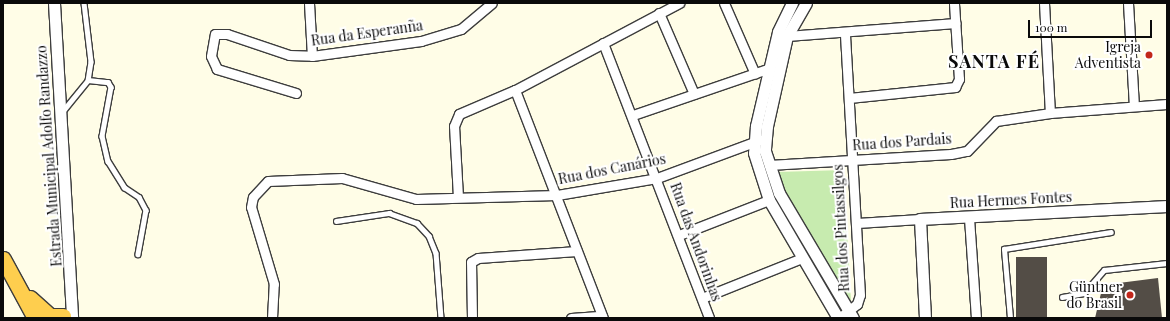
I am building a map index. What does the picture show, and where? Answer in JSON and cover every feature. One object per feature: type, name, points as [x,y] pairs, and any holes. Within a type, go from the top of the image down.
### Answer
[{"type":"highway","points":[[3,259],[35,318]]},
{"type":"highway","points":[[15,280],[38,308],[50,316],[68,315]]},
{"type":"street","name":"Estrada Municipal Adolfo Randazzo","points":[[54,3],[62,112],[68,315]]},
{"type":"street","points":[[308,3],[312,56]]},
{"type":"street","name":"Rua da Esperanña","points":[[296,93],[217,69],[211,56],[213,38],[218,32],[289,55],[312,56],[421,41],[461,29],[492,3]]},
{"type":"street","points":[[458,197],[454,126],[459,114],[515,90],[679,3]]},
{"type":"street","points":[[724,3],[755,74]]},
{"type":"street","points":[[792,3],[778,32],[753,143],[756,166],[769,200],[802,258],[845,317]]},
{"type":"street","points":[[806,3],[786,36],[765,139],[769,165],[779,193],[845,317]]},
{"type":"street","points":[[849,98],[950,90],[959,79],[954,3]]},
{"type":"street","points":[[1044,3],[1050,113]]},
{"type":"street","points":[[1128,3],[1134,106]]},
{"type":"street","points":[[659,13],[694,94]]},
{"type":"street","points":[[786,36],[955,23]]},
{"type":"street","name":"Rua dos Pintassilgos","points":[[845,32],[860,295],[845,317]]},
{"type":"street","name":"Rua das Andorinhas","points":[[603,43],[679,235],[709,318]]},
{"type":"street","points":[[632,115],[770,68]]},
{"type":"street","points":[[515,90],[557,194],[577,251],[603,317],[571,318]]},
{"type":"street","name":"Rua dos Pardais","points":[[769,165],[951,154],[966,151],[996,121],[1050,113],[1167,104]]},
{"type":"street","name":"Rua dos Canários","points":[[272,318],[274,284],[251,207],[253,197],[262,186],[281,178],[342,178],[416,199],[557,194],[657,178],[765,139]]},
{"type":"street","points":[[679,235],[769,200]]},
{"type":"street","name":"Rua Hermes Fontes","points":[[857,223],[1167,206]]},
{"type":"street","points":[[969,218],[976,318]]},
{"type":"street","points":[[920,219],[925,318]]},
{"type":"street","points":[[472,318],[469,270],[471,262],[478,258],[577,251]]},
{"type":"street","points":[[702,298],[802,258]]},
{"type":"lane","points":[[62,112],[88,80],[91,62],[84,3]]},
{"type":"lane","points":[[88,80],[108,82],[111,87],[102,136],[112,168],[124,187],[143,201],[146,210],[138,254]]},
{"type":"lane","points":[[336,221],[389,213],[416,223],[429,236],[436,253],[441,318]]},
{"type":"lane","points":[[1010,318],[1004,249],[1112,232]]},
{"type":"lane","points":[[1062,297],[1084,293],[1104,270],[1167,264]]},
{"type":"green space","points":[[844,170],[851,302],[780,185],[777,172]]},
{"type":"building","name":"Güntner do Brasil","points":[[1016,257],[1047,257],[1047,318],[1016,318]]},
{"type":"building","name":"Güntner do Brasil","points":[[1158,278],[1162,318],[1095,318],[1103,285]]},
{"type":"place","name":"Igreja Adventista","points":[[1149,55]]},
{"type":"place","name":"Güntner do Brasil","points":[[1130,295]]},
{"type":"district","name":"SANTA FÉ","points":[[994,61]]}]
